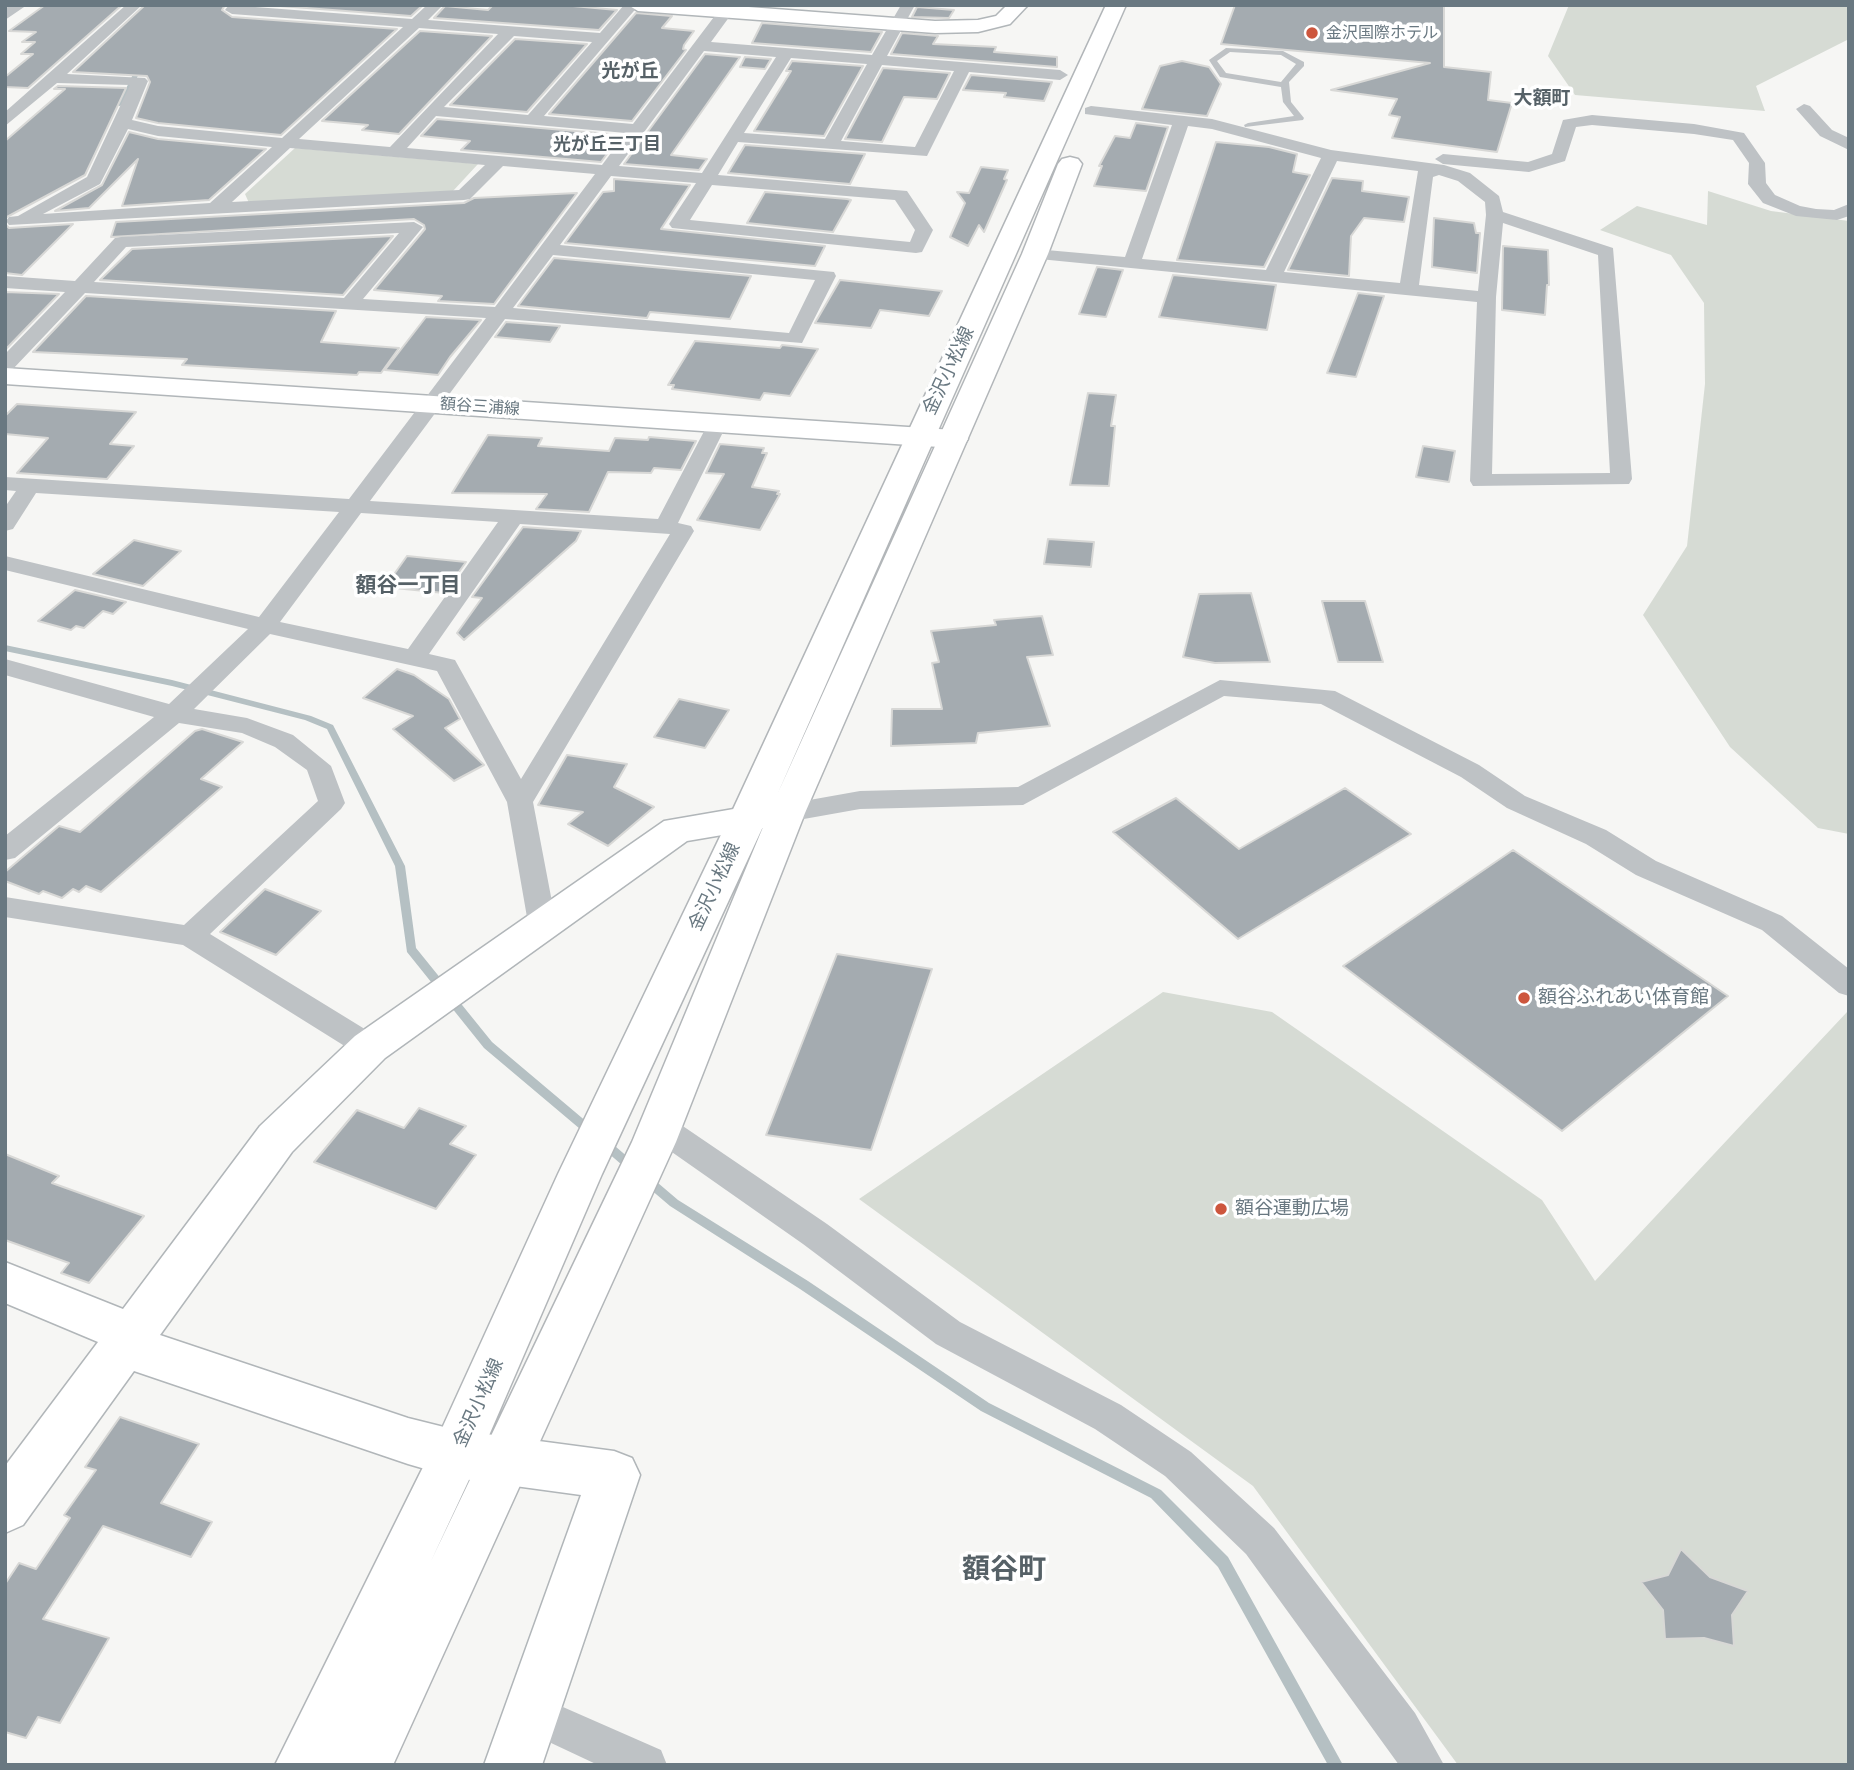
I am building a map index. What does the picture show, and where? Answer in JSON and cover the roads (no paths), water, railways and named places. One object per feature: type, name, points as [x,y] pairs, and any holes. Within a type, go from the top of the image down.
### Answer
[{"type":"main road","points":[[638,5],[729,8],[898,24],[978,26],[1003,20],[1018,5]]},
{"type":"main road","name":"金沢小松線","points":[[363,1765],[480,1457],[580,1174],[748,818],[919,435],[1116,5]]},
{"type":"main road","name":"金沢小松線","points":[[304,1765],[623,1208],[657,1135],[787,813],[1035,254],[1093,107],[1140,5]]},
{"type":"main road","name":"額谷三浦線","points":[[5,376],[954,439]]},
{"type":"main road","points":[[5,1508],[276,1139],[384,1036],[677,830],[787,813]]},
{"type":"main road","points":[[5,1282],[132,1334],[146,1354],[480,1457],[614,1475],[513,1765]]},
{"type":"street","points":[[5,16],[20,5]]},
{"type":"street","points":[[5,121],[135,5]]},
{"type":"street","points":[[238,5],[232,10],[414,26],[604,38]]},
{"type":"street","points":[[215,208],[436,5]]},
{"type":"street","points":[[533,119],[632,5]]},
{"type":"street","points":[[830,145],[908,5]]},
{"type":"street","points":[[5,850],[179,709],[265,626],[352,506],[502,313],[546,249],[608,170],[635,129],[729,8]]},
{"type":"street","points":[[394,152],[509,32]]},
{"type":"street","points":[[700,46],[1060,75]]},
{"type":"street","points":[[123,123],[158,131],[284,143],[707,180],[901,195],[924,230],[916,248],[678,224],[707,180],[786,53]]},
{"type":"street","points":[[734,137],[921,152],[964,67]]},
{"type":"street","points":[[10,224],[94,180],[123,123],[140,81],[55,78]]},
{"type":"street","points":[[1093,107],[1181,122],[1212,124],[1331,155],[1438,169],[1464,177],[1481,188],[1493,200],[1495,215],[1487,297],[1481,481],[1621,479],[1607,252],[1495,215]]},
{"type":"street","points":[[1093,107],[1213,116],[1314,140],[1492,166],[1530,167],[1559,157],[1569,123],[1592,120],[1694,129],[1738,136],[1751,149],[1757,163],[1757,184],[1769,200],[1796,211],[1816,214],[1837,215],[1849,209]]},
{"type":"street","points":[[1804,109],[1826,133],[1849,145]]},
{"type":"street","points":[[432,111],[635,129]]},
{"type":"street","points":[[1132,262],[1181,122]]},
{"type":"street","points":[[1273,275],[1331,155]]},
{"type":"street","points":[[10,224],[215,208],[464,195],[499,161]]},
{"type":"street","points":[[1409,289],[1425,174],[1438,169]]},
{"type":"street","points":[[5,366],[121,242],[414,227],[349,304]]},
{"type":"street","points":[[5,282],[502,313],[795,338],[827,276],[546,249]]},
{"type":"street","points":[[1035,254],[1487,297]]},
{"type":"street","points":[[665,526],[718,422]]},
{"type":"street","points":[[5,483],[665,526],[683,531],[520,802]]},
{"type":"street","points":[[5,524],[30,486]]},
{"type":"street","points":[[414,658],[514,516]]},
{"type":"street","points":[[5,563],[265,626],[446,664],[520,802],[542,923]]},
{"type":"street","points":[[5,667],[247,726],[284,741],[318,766],[332,803],[190,936]]},
{"type":"street","points":[[787,813],[860,800],[1023,796],[1220,688],[1326,697],[1470,771],[1516,802],[1595,837],[1646,868],[1772,923],[1849,985]]},
{"type":"street","points":[[5,907],[190,936],[384,1036]]},
{"type":"street","points":[[657,1135],[815,1234],[948,1333],[1108,1417],[1178,1464],[1260,1541],[1400,1728],[1423,1765]]},
{"type":"street","points":[[531,1713],[646,1765]]},
{"type":"lane","points":[[1248,125],[1300,118],[1287,102],[1285,85],[1301,64],[1283,53],[1229,50],[1213,60],[1223,75],[1285,85]]},
{"type":"waterway","points":[[121,105],[140,65]]},
{"type":"waterway","points":[[5,648],[172,683],[308,718],[330,727],[400,866],[411,949],[488,1045],[590,1131]]},
{"type":"waterway","points":[[604,1143],[633,1168]]},
{"type":"waterway","points":[[647,1180],[674,1203],[804,1285],[985,1407],[1156,1494],[1223,1562],[1336,1765]]},
{"type":"place","name":"金沢国際ホテル","points":[[1312,33]]},
{"type":"place","name":"額谷ふれあい体育館","points":[[1524,998]]},
{"type":"place","name":"額谷運動広場","points":[[1221,1209]]},
{"type":"district","name":"光が丘","points":[[630,72]]},
{"type":"district","name":"大額町","points":[[1542,99]]},
{"type":"district","name":"光が丘三丁目","points":[[607,145]]},
{"type":"district","name":"額谷一丁目","points":[[408,586]]},
{"type":"district","name":"額谷町","points":[[1004,1570]]}]
